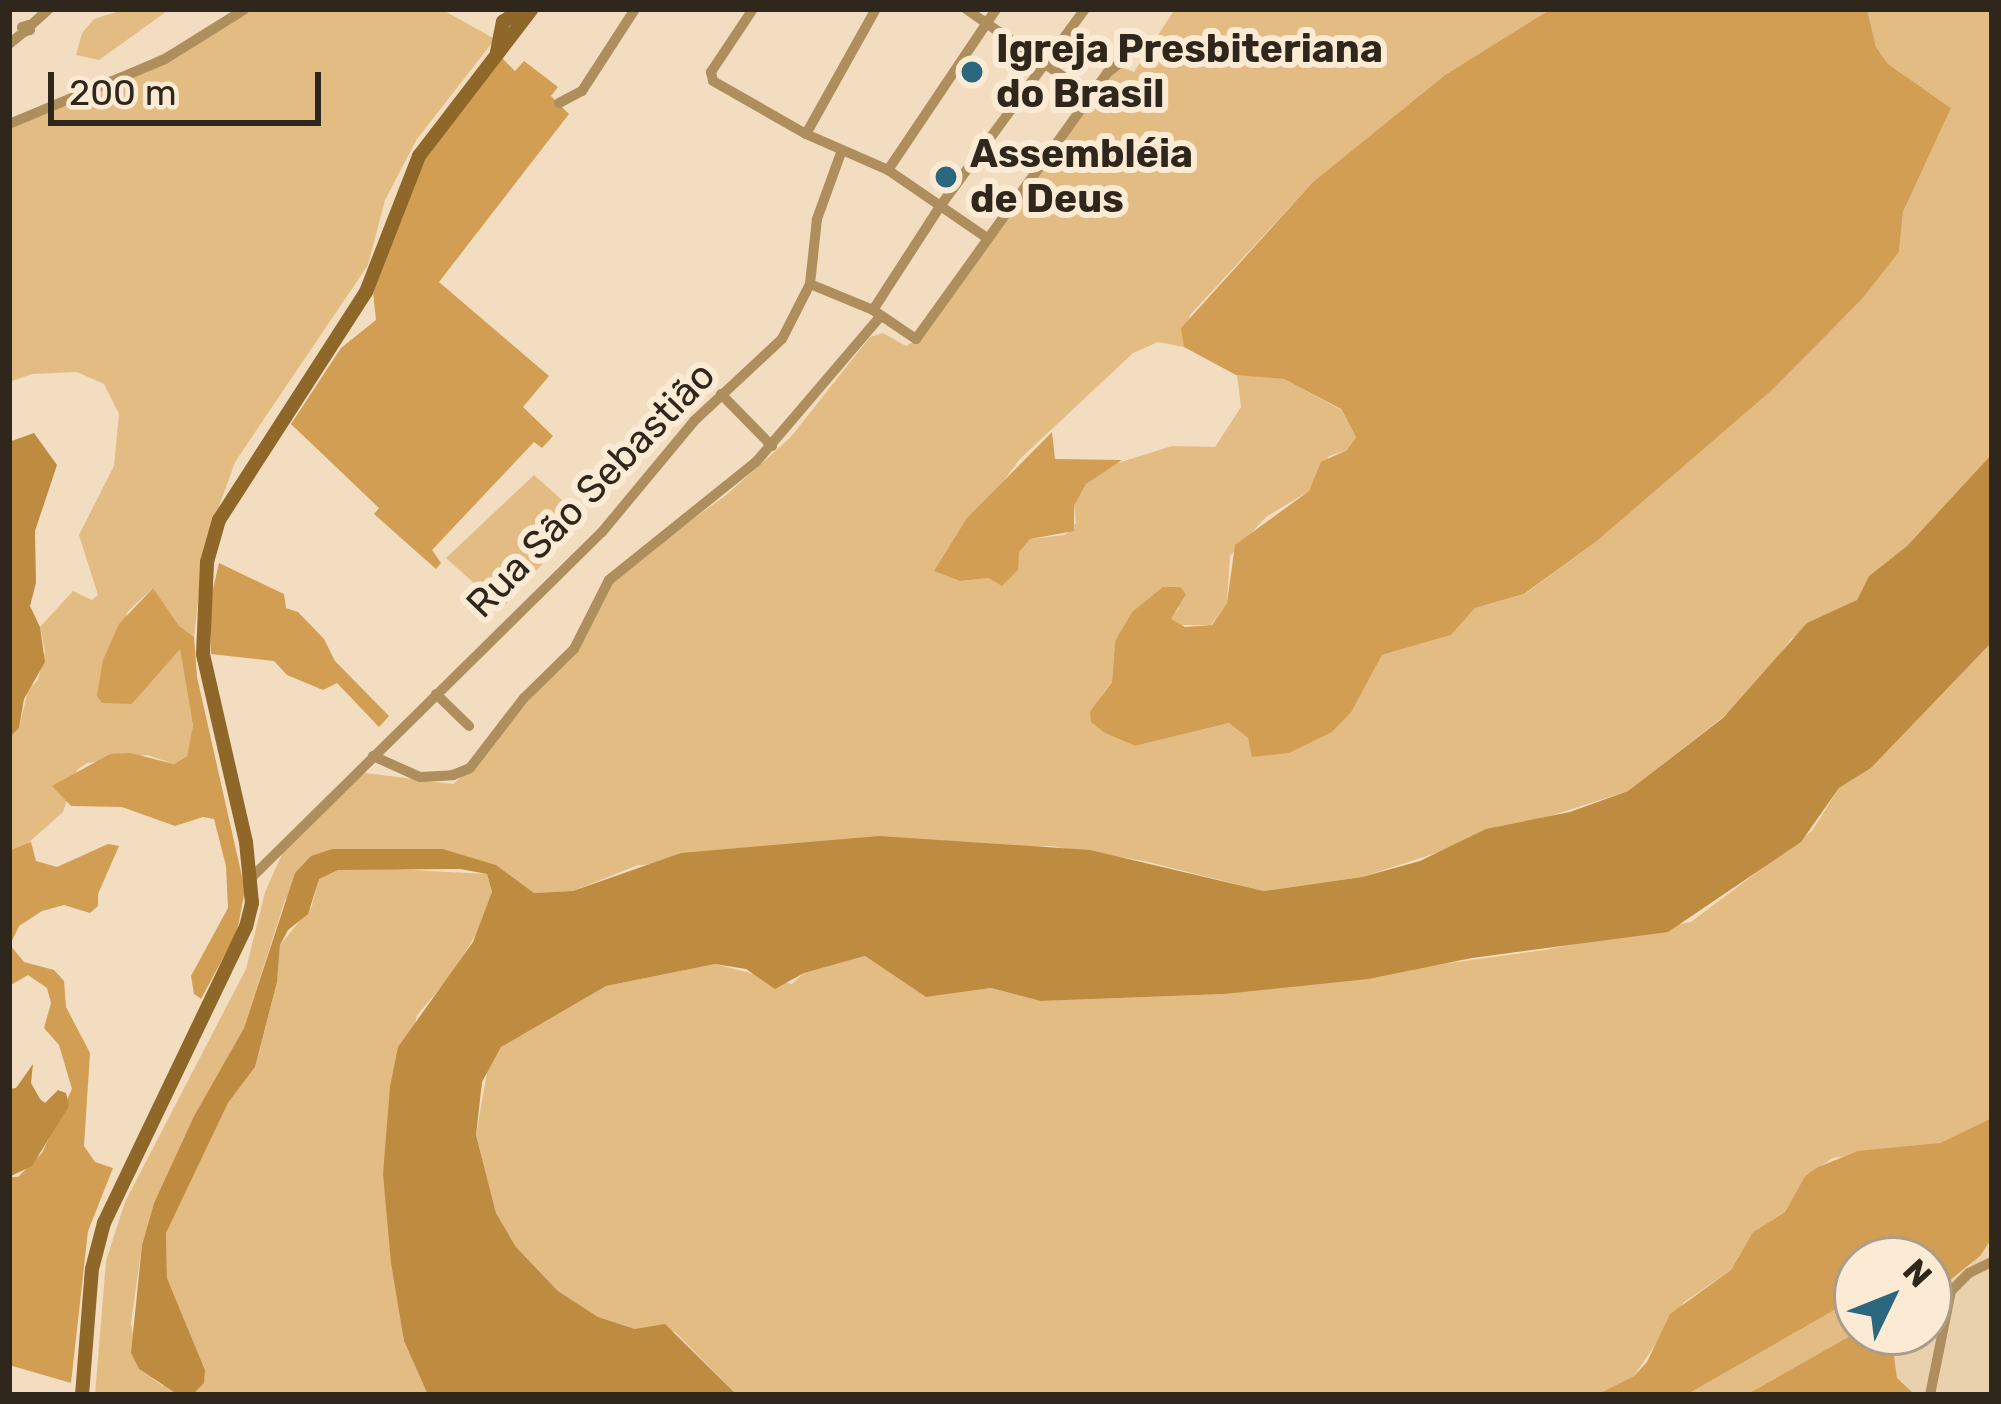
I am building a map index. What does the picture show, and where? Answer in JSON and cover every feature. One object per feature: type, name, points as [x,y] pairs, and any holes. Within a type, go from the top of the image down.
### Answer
[{"type":"main road","points":[[496,57],[505,15],[521,9]]},
{"type":"main road","points":[[82,1395],[92,1269],[104,1222],[246,927],[252,877],[202,654],[207,562],[219,520],[366,292],[419,156],[532,9]]},
{"type":"street","points":[[9,44],[49,9]]},
{"type":"street","points":[[9,124],[165,59],[245,9]]},
{"type":"street","points":[[560,103],[582,91],[635,9]]},
{"type":"street","points":[[753,9],[710,76],[806,134],[888,170],[988,238]]},
{"type":"street","points":[[806,134],[876,9]]},
{"type":"street","points":[[967,9],[1091,96]]},
{"type":"street","points":[[888,170],[996,9]]},
{"type":"street","points":[[374,756],[420,777],[453,776],[470,768],[524,698],[574,649],[609,580],[772,446],[876,314],[941,205],[1085,9]]},
{"type":"street","points":[[810,284],[918,338],[1107,73],[1130,55]]},
{"type":"street","name":"Rua São Sebastião","points":[[252,877],[602,532],[721,394],[782,339],[810,284],[817,219],[842,150]]},
{"type":"street","points":[[721,394],[772,446]]},
{"type":"street","points":[[436,694],[469,726]]},
{"type":"street","points":[[1930,1395],[1951,1291],[1969,1273],[1992,1262]]},
{"type":"shaded area","points":[[126,9],[170,9],[99,60],[76,55],[82,33],[94,19]]},
{"type":"shaded area","points":[[256,9],[441,9],[495,39],[417,139],[385,200],[368,265],[235,462],[204,548],[194,637],[179,627],[153,588],[128,611],[102,702],[132,704],[180,648],[193,727],[187,756],[174,764],[147,755],[87,763],[77,770],[63,812],[18,852],[9,851],[9,738],[19,728],[28,690],[38,680],[45,651],[40,627],[73,591],[92,600],[98,595],[79,535],[114,466],[119,414],[104,384],[77,372],[32,374],[9,382],[9,127]]},
{"type":"shaded area","points":[[1175,9],[1551,9],[1445,75],[1313,182],[1190,315],[1184,347],[1158,342],[1133,353],[1020,459],[936,571],[960,581],[989,578],[1030,539],[1065,535],[1076,523],[1074,506],[1086,484],[1112,465],[1172,446],[1215,447],[1241,407],[1237,374],[1284,379],[1341,410],[1356,437],[1347,450],[1329,456],[1309,491],[1266,517],[1230,556],[1227,603],[1211,625],[1178,625],[1170,618],[1179,608],[1163,588],[1132,612],[1115,641],[1112,681],[1090,711],[1105,733],[1135,746],[1229,723],[1248,738],[1253,757],[1352,711],[1382,655],[1451,635],[1475,608],[1525,594],[1597,541],[1771,391],[1863,298],[1899,252],[1903,212],[1951,108],[1888,64],[1876,47],[1867,9],[1992,9],[1992,454],[1907,546],[1869,576],[1857,600],[1791,639],[1758,684],[1722,718],[1628,791],[1362,877],[1264,891],[1144,861],[1050,846],[638,865],[573,891],[534,893],[496,865],[443,849],[332,849],[285,900],[244,1028],[194,1116],[154,1203],[142,1245],[131,1323],[139,1369],[163,1386],[205,1370],[167,1278],[166,1232],[228,1103],[255,1067],[277,982],[280,945],[312,906],[318,879],[338,870],[373,868],[487,874],[492,892],[486,918],[450,977],[417,1015],[383,1174],[404,1341],[428,1395],[95,1395],[106,1261],[125,1202],[246,969],[265,892],[284,850],[358,772],[453,784],[482,759],[531,697],[569,661],[608,588],[630,564],[725,496],[790,438],[870,337],[883,333],[906,346],[920,338],[1118,66],[1134,72]]},
{"type":"shaded area","points":[[1551,9],[1867,9],[1876,47],[1888,64],[1951,108],[1903,212],[1899,252],[1863,298],[1771,391],[1597,541],[1524,594],[1475,608],[1451,635],[1382,655],[1352,711],[1332,732],[1289,753],[1252,757],[1248,738],[1229,723],[1135,746],[1105,733],[1091,722],[1090,711],[1112,682],[1115,641],[1132,612],[1163,587],[1180,587],[1186,594],[1171,619],[1185,627],[1212,625],[1227,603],[1235,545],[1309,491],[1321,462],[1347,450],[1356,437],[1341,409],[1284,379],[1236,375],[1184,347],[1181,328],[1313,182],[1445,75]]},
{"type":"shaded area","points":[[502,58],[515,71],[524,61],[558,87],[551,96],[569,114],[439,282],[549,376],[523,407],[553,436],[542,448],[534,442],[432,550],[441,563],[436,569],[374,514],[379,508],[291,424],[341,348],[376,320],[373,292],[426,153]]},
{"type":"shaded area","points":[[1052,432],[1055,459],[1122,460],[1086,484],[1074,506],[1074,531],[1030,539],[1019,552],[1018,570],[1002,586],[989,578],[960,581],[934,571],[967,518]]},
{"type":"shaded area","points":[[34,433],[57,465],[35,531],[36,583],[30,606],[40,627],[45,662],[24,699],[19,728],[9,738],[9,442]]},
{"type":"shaded area","points":[[1992,454],[1992,642],[1871,768],[1839,788],[1801,842],[1668,932],[1472,958],[1368,979],[1224,994],[1041,1001],[991,988],[926,997],[865,956],[804,973],[775,989],[746,969],[715,964],[606,986],[501,1047],[482,1082],[476,1135],[496,1213],[516,1247],[558,1291],[598,1317],[635,1329],[665,1324],[737,1395],[428,1395],[404,1341],[391,1263],[383,1174],[390,1087],[398,1047],[473,942],[492,892],[487,874],[460,869],[338,870],[319,879],[308,914],[288,930],[280,945],[277,982],[255,1067],[228,1103],[166,1233],[167,1278],[205,1370],[204,1383],[194,1393],[177,1394],[139,1369],[131,1353],[142,1245],[154,1203],[194,1116],[244,1028],[295,873],[311,856],[332,849],[443,849],[496,865],[534,893],[573,891],[681,853],[879,836],[1090,850],[1264,891],[1362,877],[1420,861],[1486,829],[1570,812],[1628,791],[1723,718],[1807,623],[1857,600],[1869,576],[1907,546]]},
{"type":"shaded area","points":[[534,475],[583,519],[502,608],[446,558]]},
{"type":"shaded area","points":[[219,563],[284,594],[286,608],[298,612],[324,639],[335,661],[389,716],[379,727],[337,683],[323,690],[287,675],[274,661],[211,654],[211,598]]},
{"type":"shaded area","points":[[153,588],[179,626],[194,637],[197,677],[245,890],[237,932],[201,999],[194,994],[191,976],[228,908],[226,866],[214,819],[203,817],[175,826],[122,807],[71,806],[52,786],[110,754],[130,753],[174,764],[187,756],[193,726],[180,649],[132,704],[102,703],[97,696],[103,660],[119,624]]},
{"type":"shaded area","points":[[1992,642],[1992,1118],[1940,1143],[1833,1158],[1805,1176],[1785,1212],[1753,1232],[1731,1270],[1684,1302],[1634,1376],[1596,1395],[737,1395],[675,1332],[635,1329],[598,1317],[558,1291],[516,1247],[496,1213],[476,1135],[489,1061],[501,1047],[567,1004],[606,986],[715,964],[792,984],[804,973],[865,956],[926,997],[991,988],[1042,1001],[1224,994],[1544,950],[1691,922],[1812,831],[1839,788],[1871,768]]},
{"type":"shaded area","points":[[31,842],[36,861],[57,867],[108,844],[119,846],[98,894],[98,906],[90,913],[64,905],[42,911],[19,926],[10,945],[24,962],[54,970],[64,981],[66,1007],[90,1053],[84,1146],[95,1162],[113,1168],[88,1231],[71,1383],[9,1365],[9,1177],[18,1177],[42,1153],[72,1089],[59,1045],[44,1028],[51,1003],[47,988],[28,975],[9,986],[9,851]]},
{"type":"shaded area","points":[[33,1064],[31,1083],[40,1099],[45,1103],[58,1090],[66,1093],[69,1106],[32,1166],[9,1177],[9,1089],[16,1088]]},
{"type":"shaded area","points":[[1992,1118],[1992,1238],[1980,1256],[1953,1278],[1953,1236],[1833,1236],[1833,1311],[1686,1395],[1596,1395],[1634,1376],[1647,1362],[1670,1314],[1731,1270],[1753,1232],[1785,1212],[1805,1176],[1858,1151],[1940,1143]]},
{"type":"shaded area","points":[[1992,1170],[1992,1395],[1788,1395],[1833,1354],[1953,1356],[1953,1236],[1946,1236]]},
{"type":"shaded area","points":[[1833,1311],[1833,1346],[1746,1395],[1686,1395]]},
{"type":"shaded area","points":[[1833,1346],[1833,1356],[1894,1356],[1897,1378],[1915,1395],[1746,1395]]},
{"type":"place","name":"Igreja Presbiteriana do Brasil","points":[[972,72]]},
{"type":"place","name":"Assembléia de Deus","points":[[946,177]]}]
